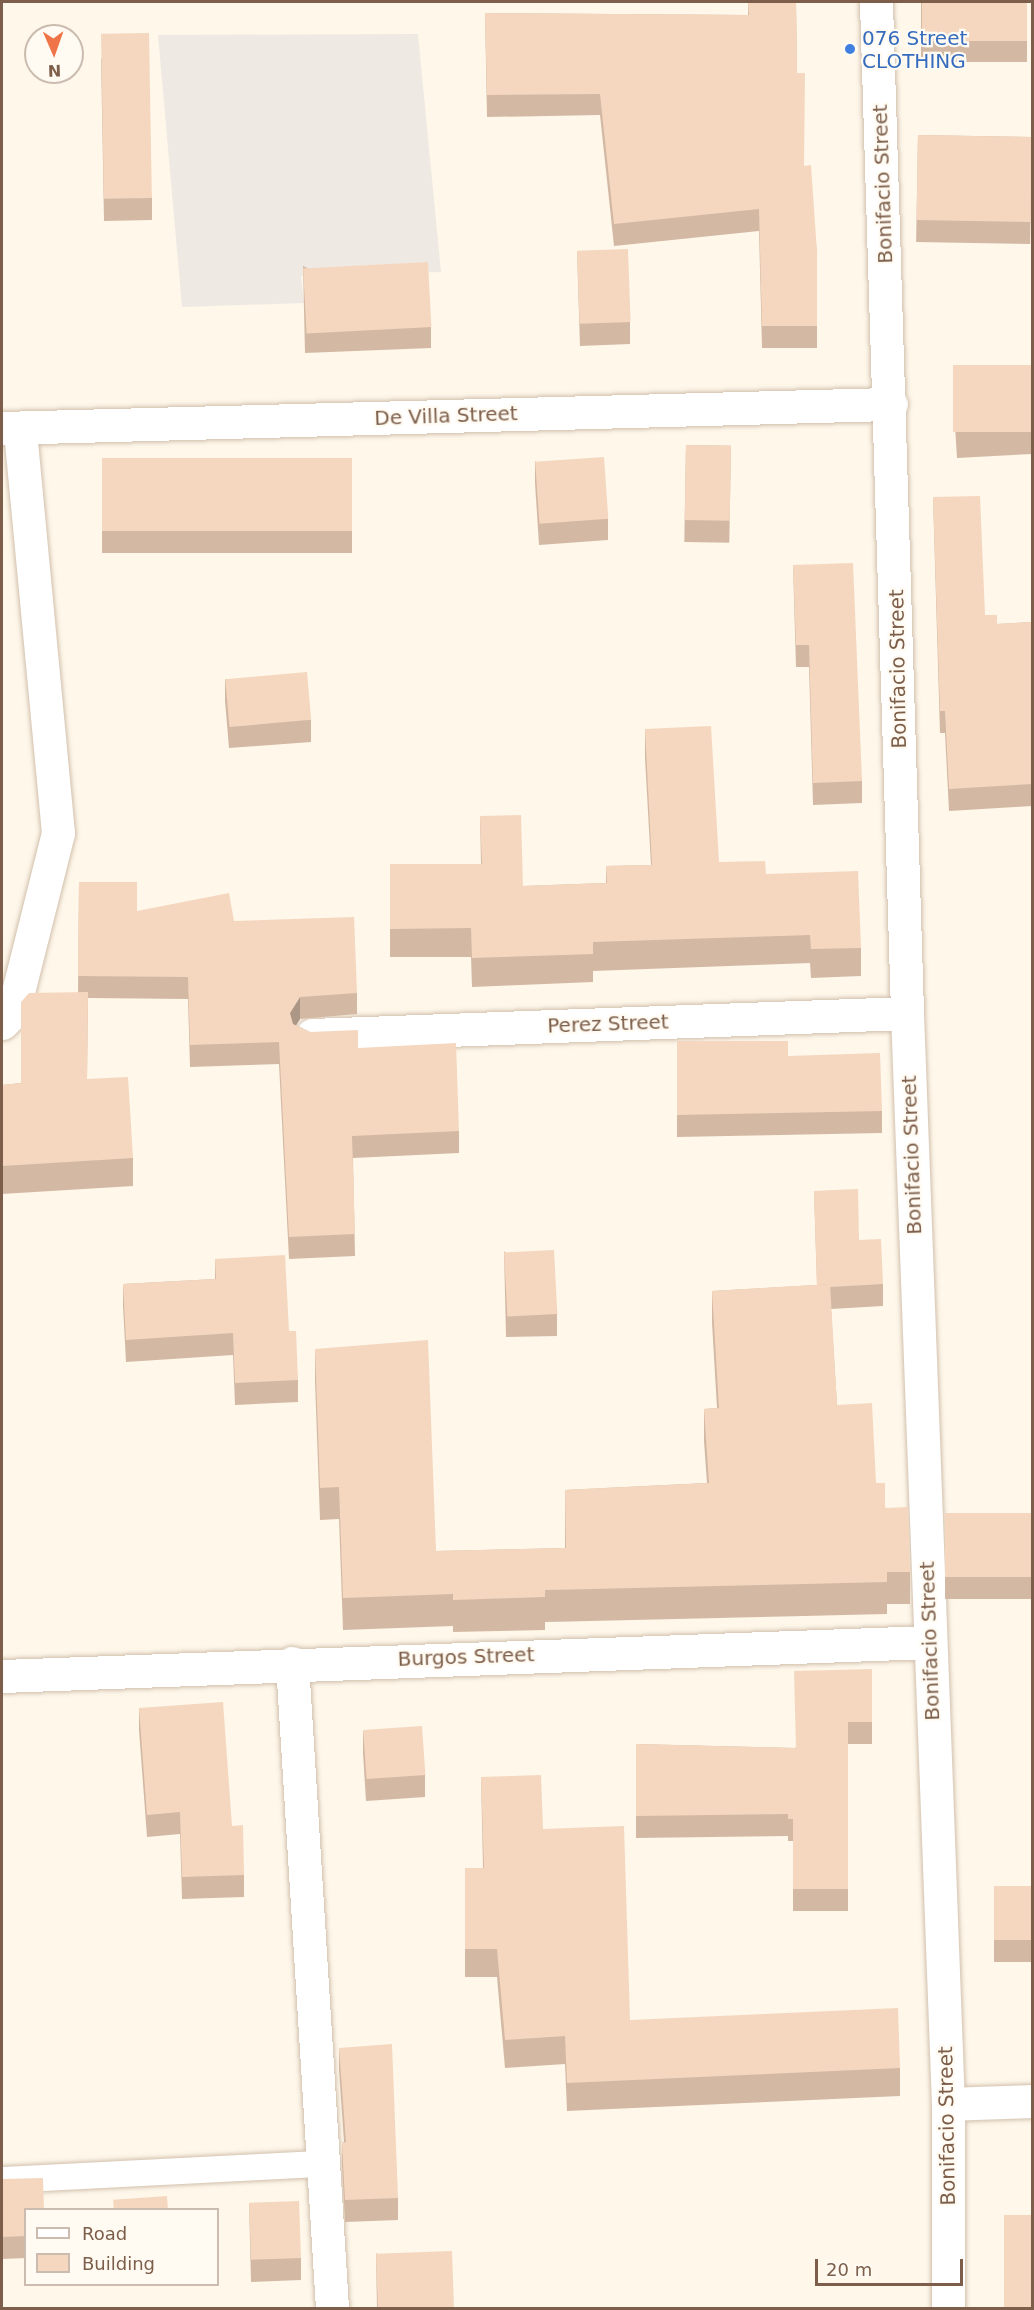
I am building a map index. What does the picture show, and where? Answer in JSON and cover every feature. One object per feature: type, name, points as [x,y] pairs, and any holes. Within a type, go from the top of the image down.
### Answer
[{"type":"street","name":"Bonifacio Street","points":[[876,2],[891,404],[907,1013],[948,2104],[948,2308]]},
{"type":"street","name":"De Villa Street","points":[[10,428],[891,404]]},
{"type":"street","points":[[2,1023],[13,1012],[58,833],[10,428]]},
{"type":"street","name":"Perez Street","points":[[309,1035],[907,1013]]},
{"type":"street","name":"Burgos Street","points":[[2,1676],[292,1663],[930,1642]]},
{"type":"street","points":[[292,1663],[321,2164],[332,2308]]},
{"type":"street","points":[[948,2104],[1032,2101]]},
{"type":"lane","points":[[2,2180],[321,2164]]},
{"type":"shaded area","points":[[418,34],[441,272],[301,276],[304,303],[182,307],[158,35]]},
{"type":"building","points":[[748,2],[796,2],[797,73],[805,73],[804,166],[811,165],[817,252],[817,326],[762,326],[759,209],[614,224],[600,94],[487,95],[485,13],[749,15]]},
{"type":"building","points":[[922,2],[1027,2],[1027,41],[922,41]]},
{"type":"building","points":[[149,33],[152,198],[104,199],[101,34]]},
{"type":"building","points":[[918,135],[1032,137],[1030,222],[917,220]]},
{"type":"building","points":[[628,249],[631,322],[580,324],[577,251]]},
{"type":"building","points":[[428,262],[431,327],[307,333],[303,269]]},
{"type":"building","points":[[953,365],[1032,365],[1032,432],[953,432]]},
{"type":"building","points":[[686,445],[731,446],[730,521],[685,520]]},
{"type":"building","points":[[604,457],[608,519],[539,524],[535,462]]},
{"type":"building","points":[[102,458],[352,458],[352,531],[102,531]]},
{"type":"building","points":[[980,496],[985,615],[997,615],[997,624],[1032,622],[1032,784],[949,789],[945,711],[940,711],[933,497]]},
{"type":"building","points":[[853,563],[862,781],[813,783],[809,645],[796,645],[793,565]]},
{"type":"building","points":[[307,672],[311,720],[229,727],[225,679]]},
{"type":"building","points":[[711,726],[719,862],[765,861],[766,874],[858,871],[861,948],[811,949],[810,935],[593,942],[593,954],[472,958],[471,928],[390,929],[390,864],[482,864],[480,816],[521,815],[523,886],[607,883],[606,866],[652,865],[645,729]]},
{"type":"building","points":[[79,882],[137,882],[137,911],[229,893],[234,921],[354,917],[357,993],[300,997],[290,1013],[293,1024],[310,1032],[358,1030],[358,1048],[456,1043],[459,1131],[352,1136],[355,1234],[289,1237],[279,1042],[190,1045],[188,977],[78,976]]},
{"type":"building","points":[[88,992],[87,1079],[128,1077],[133,1158],[2,1166],[2,1085],[21,1083],[21,1002],[29,993]]},
{"type":"building","points":[[677,1041],[788,1041],[788,1056],[880,1053],[882,1111],[677,1115]]},
{"type":"building","points":[[858,1189],[859,1240],[881,1239],[883,1284],[830,1287],[830,1284],[817,1285],[814,1191]]},
{"type":"building","points":[[554,1250],[557,1314],[507,1317],[504,1253]]},
{"type":"building","points":[[285,1255],[289,1331],[296,1331],[298,1380],[235,1383],[233,1333],[126,1340],[123,1284],[216,1279],[215,1259]]},
{"type":"building","points":[[830,1284],[837,1405],[872,1403],[876,1483],[885,1483],[885,1508],[908,1507],[910,1572],[887,1572],[887,1582],[545,1590],[545,1597],[453,1600],[453,1594],[343,1598],[339,1487],[320,1488],[315,1349],[428,1340],[436,1551],[566,1548],[565,1490],[709,1483],[704,1409],[719,1408],[712,1291]]},
{"type":"building","points":[[945,1513],[1032,1513],[1032,1577],[945,1577]]},
{"type":"building","points":[[872,1669],[872,1722],[848,1722],[848,1889],[793,1889],[793,1819],[788,1819],[788,1814],[636,1816],[636,1744],[796,1748],[794,1671]]},
{"type":"building","points":[[223,1702],[232,1826],[243,1825],[244,1875],[182,1877],[180,1812],[147,1815],[139,1708]]},
{"type":"building","points":[[422,1726],[425,1775],[367,1779],[363,1730]]},
{"type":"building","points":[[541,1775],[543,1829],[624,1826],[630,2020],[898,2008],[900,2068],[567,2083],[565,2036],[505,2040],[497,1949],[465,1949],[465,1868],[484,1868],[481,1777]]},
{"type":"building","points":[[994,1886],[1032,1886],[1032,1940],[994,1940]]},
{"type":"building","points":[[392,2044],[398,2198],[345,2200],[342,2143],[346,2142],[339,2048]]},
{"type":"building","points":[[43,2178],[44,2208],[24,2208],[24,2236],[2,2237],[2,2179]]},
{"type":"building","points":[[167,2196],[168,2208],[114,2208],[113,2200]]},
{"type":"building","points":[[299,2201],[301,2258],[251,2260],[249,2203]]},
{"type":"building","points":[[1004,2215],[1032,2215],[1032,2308],[1004,2308]]},
{"type":"building","points":[[452,2251],[454,2308],[378,2308],[376,2254]]},
{"type":"place","name":"076 Street CLOTHING","points":[[850,49]]}]
